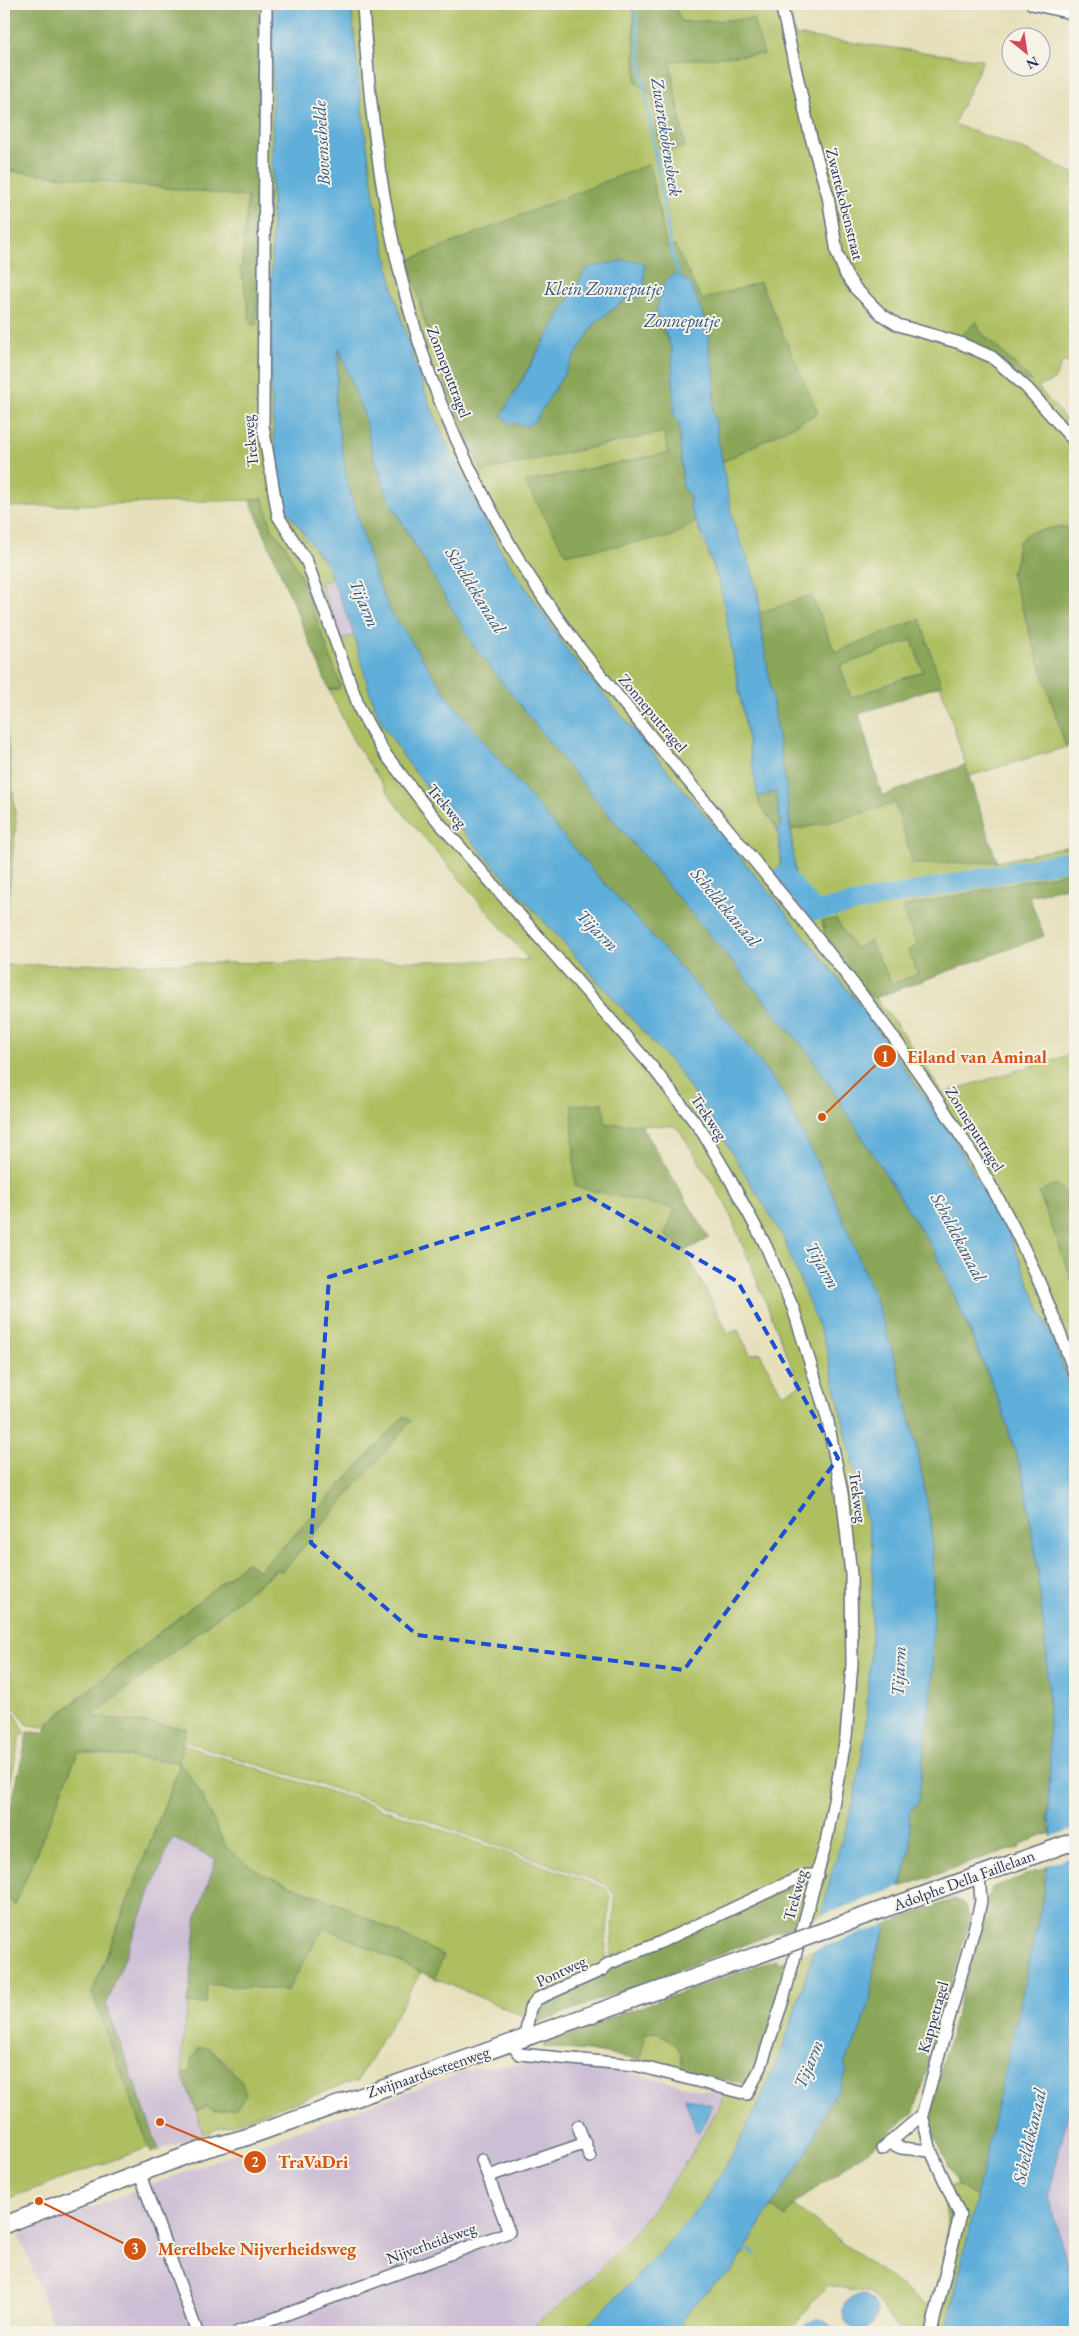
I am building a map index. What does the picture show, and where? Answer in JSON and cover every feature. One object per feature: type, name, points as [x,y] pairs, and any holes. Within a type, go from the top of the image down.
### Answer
[{"type":"main road","name":"Adolphe Della Faillelaan","points":[[853,1920],[1075,1840]]},
{"type":"main road","name":"Zwijnaardsesteenweg","points":[[4,2225],[72,2200],[139,2172],[201,2150],[244,2138],[853,1920]]},
{"type":"street","name":"Trekweg","points":[[266,4],[263,426],[278,516],[306,562],[360,710],[383,751],[429,811],[648,1062],[701,1130],[746,1206],[793,1308],[820,1391],[837,1461],[846,1525],[851,1574],[852,1655],[850,1697],[841,1769],[818,1875],[773,2033],[747,2094],[635,2065],[519,2054],[518,2041]]},
{"type":"street","name":"Zonneputtragel","points":[[363,4],[378,164],[402,280],[429,372],[463,452],[489,506],[531,579],[574,642],[827,950],[929,1087],[984,1174],[1017,1234],[1045,1296],[1075,1374]]},
{"type":"street","name":"Zwartekobenstraat","points":[[780,4],[810,134],[828,196],[838,252],[846,275],[855,288],[882,315],[898,325],[960,343],[992,357],[1026,388],[1075,442]]},
{"type":"street","points":[[1032,4],[1075,14]]},
{"type":"street","name":"Pontweg","points":[[518,2041],[530,2008],[537,1999],[602,1970],[608,1964],[661,1942],[788,1883],[807,1875],[818,1875]]},
{"type":"street","name":"Kappetragel","points":[[922,2115],[978,1915],[981,1901],[979,1876]]},
{"type":"street","points":[[931,2151],[886,2146],[922,2115],[931,2151],[960,2215],[931,2332]]},
{"type":"street","points":[[578,2126],[590,2157]]},
{"type":"street","points":[[489,2176],[586,2144]]},
{"type":"street","name":"Nijverheidsweg","points":[[238,2332],[509,2232],[482,2160]]},
{"type":"street","points":[[139,2172],[197,2332]]},
{"type":"highlighted area","points":[[588,1196],[738,1282],[838,1458],[684,1670],[417,1635],[311,1543],[329,1277]]},
{"type":"shaded area","points":[[332,579],[354,636],[341,640],[319,583]]},
{"type":"shaded area","points":[[161,1813],[172,1838],[216,1859],[197,1916],[182,2050],[182,2074],[203,2134],[151,2153],[92,1993]]},
{"type":"shaded area","points":[[537,2063],[625,2072],[725,2095],[707,2130],[675,2181],[630,2238],[579,2289],[523,2332],[56,2332],[19,2235],[248,2148],[475,2068]]},
{"type":"shaded area","points":[[1075,2103],[1075,2289],[1048,2198],[1068,2113]]},
{"type":"green space","points":[[4,4],[258,4],[260,250],[256,325],[251,325],[241,270],[248,197],[4,170]]},
{"type":"green space","points":[[258,4],[273,4],[271,390],[276,464],[304,537],[327,565],[332,579],[320,583],[340,639],[354,636],[370,693],[383,725],[408,763],[462,829],[677,1069],[716,1126],[783,1237],[825,1343],[873,1549],[872,1625],[865,1736],[854,1802],[822,1914],[798,1924],[610,1963],[615,1902],[614,1894],[605,1884],[361,1797],[183,1741],[186,1728],[91,1717],[278,1569],[282,1572],[410,1421],[404,1416],[292,1538],[257,1571],[247,1562],[48,1723],[47,1727],[28,1725],[4,1694],[4,984],[6,965],[529,960],[398,807],[353,740],[329,689],[335,690],[314,613],[302,579],[286,547],[272,528],[262,498],[250,500],[4,507],[4,170],[248,197],[241,270],[260,250]],"holes":[[[603,1103],[606,1124],[674,1126],[680,1131],[726,1205],[800,1386],[782,1394],[760,1353],[750,1355],[738,1330],[728,1333],[685,1251],[665,1235],[676,1209],[660,1204],[573,1105]]]},
{"type":"green space","points":[[351,4],[633,4],[636,82],[653,96],[660,152],[685,146],[670,60],[763,54],[753,19],[682,22],[673,4],[789,4],[795,35],[983,60],[954,124],[1027,151],[1075,174],[1075,366],[1063,361],[1054,380],[1038,387],[1075,430],[1075,528],[1058,527],[1028,533],[1016,551],[1017,559],[1011,573],[1066,747],[969,776],[920,620],[835,653],[811,596],[759,613],[758,591],[733,524],[722,462],[818,413],[702,301],[675,247],[667,248],[649,164],[419,303],[432,346],[482,471],[664,432],[668,453],[525,482],[670,537],[696,522],[721,588],[758,797],[763,809],[776,828],[779,837],[781,853],[779,868],[795,873],[791,830],[831,822],[895,803],[914,864],[997,862],[1075,845],[1075,871],[902,907],[918,946],[918,974],[892,984],[870,942],[855,949],[836,920],[822,922],[826,938],[865,992],[875,998],[894,1021],[943,1093],[1075,1053],[1075,1407],[1063,1366],[1009,1234],[953,1138],[862,1008],[766,888],[569,653],[498,546],[450,452],[416,368],[395,297],[374,197],[362,110]],"holes":[[[976,321],[981,332],[1032,381],[962,335]]]},
{"type":"green space","points":[[633,4],[673,4],[682,22],[753,19],[764,54],[670,61],[685,147],[660,152],[653,96],[636,82]]},
{"type":"green space","points":[[649,164],[667,247],[675,246],[702,300],[760,282],[818,413],[722,462],[713,411],[715,374],[709,350],[708,328],[690,284],[661,327],[672,349],[674,415],[679,422],[683,488],[690,496],[690,508],[696,522],[670,537],[566,554],[525,482],[668,453],[664,432],[482,471],[440,367],[409,260]],"holes":[[[644,280],[647,291],[641,297],[628,298],[595,323],[535,421],[502,416],[543,341]]]},
{"type":"green space","points":[[976,321],[981,332],[1033,382],[1021,378],[964,341],[962,335]]},
{"type":"green space","points":[[339,348],[365,418],[373,455],[390,501],[417,550],[563,760],[812,1057],[936,1254],[1000,1403],[1024,1479],[1036,1556],[1047,1659],[1050,1765],[1048,1817],[1051,1833],[1020,1844],[1020,1848],[994,1854],[901,1887],[911,1846],[909,1812],[918,1802],[932,1684],[933,1586],[931,1525],[916,1442],[897,1367],[875,1298],[831,1190],[782,1092],[730,1023],[594,872],[452,703],[392,616],[374,573],[347,481],[335,406]]},
{"type":"green space","points":[[263,498],[272,528],[286,547],[302,579],[340,684],[339,689],[329,689],[250,500]]},
{"type":"green space","points":[[1058,527],[1075,528],[1075,744],[1066,747],[1011,573],[1017,559],[1018,542],[1028,533]]},
{"type":"green space","points":[[811,595],[835,652],[920,619],[941,685],[859,714],[882,796],[965,765],[997,862],[913,864],[895,803],[831,822],[791,830],[759,613]],"holes":[[[912,640],[923,671],[851,698],[840,666]]]},
{"type":"green space","points":[[912,640],[923,671],[851,698],[840,666]]},
{"type":"green space","points":[[4,704],[16,822],[4,944],[4,901],[11,836],[4,757]]},
{"type":"green space","points":[[776,791],[781,827],[778,830],[760,805],[758,797]]},
{"type":"green space","points":[[1075,871],[1075,885],[1029,896],[1044,936],[875,998],[865,992],[826,938],[822,921],[836,919],[855,949],[870,941],[892,984],[918,974],[908,950],[917,946],[902,907]]},
{"type":"green space","points":[[603,1103],[606,1124],[640,1124],[709,1238],[685,1251],[665,1235],[675,1209],[575,1187],[572,1105]]},
{"type":"green space","points":[[1057,1184],[1067,1194],[1068,1212],[1075,1212],[1075,1288],[1039,1193]]},
{"type":"green space","points":[[404,1416],[411,1421],[282,1572],[277,1569],[92,1716],[186,1728],[179,1762],[78,1752],[15,1905],[4,1896],[4,1837],[28,1732],[45,1733],[48,1724],[247,1562],[258,1571],[292,1538]]},
{"type":"green space","points":[[4,1698],[26,1734],[20,1736],[4,1812]]},
{"type":"green space","points":[[182,1745],[360,1801],[605,1888],[610,1896],[605,1958],[602,1964],[526,2017],[434,1978],[444,1956],[345,1907],[262,1874],[240,1859],[226,1847],[196,1785],[179,1763],[178,1770],[92,1993],[149,2147],[4,2200],[4,1896],[15,1905],[78,1752],[179,1762]]},
{"type":"green space","points":[[179,1762],[196,1785],[226,1847],[240,1859],[262,1874],[345,1907],[444,1956],[434,1978],[324,1927],[287,1990],[207,1984],[206,2004],[188,2003],[197,1916],[216,1859],[172,1838],[106,2005],[159,2150],[151,2153],[92,1993],[178,1771]]},
{"type":"green space","points":[[1048,1867],[1045,1871],[1044,1893],[978,2198],[958,2184],[927,2120],[991,1888]]},
{"type":"green space","points":[[809,1880],[798,1924],[535,2024],[532,2018],[536,2003],[723,1914]]},
{"type":"green space","points":[[955,1899],[963,1903],[970,1919],[914,2112],[871,2148],[793,2205],[786,2218],[771,2207],[807,2153],[829,2102],[838,2091],[844,2064],[861,2029],[870,2001],[875,1957],[889,1923]]},
{"type":"green space","points":[[324,1927],[421,1972],[358,2080],[203,2134],[196,2111],[206,2107],[215,2111],[231,2067],[210,2048],[192,2059],[191,2071],[182,2074],[182,2050],[188,2003],[206,2004],[207,1984],[287,1990]]},
{"type":"green space","points":[[814,1950],[784,2044],[761,2099],[737,2147],[704,2201],[654,2259],[601,2313],[576,2332],[523,2332],[573,2294],[623,2245],[661,2198],[695,2148],[725,2095],[746,2092],[793,1958]]},
{"type":"green space","points":[[793,1958],[768,2039],[748,2085],[682,2070],[681,2055],[677,2046],[656,2032],[645,2033],[640,2060],[588,2051],[544,2047],[544,2041],[777,1959],[777,1963]]},
{"type":"green space","points":[[656,2032],[677,2046],[681,2055],[682,2070],[640,2060],[645,2033]]},
{"type":"green space","points":[[199,2048],[210,2048],[242,2081],[246,2095],[236,2109],[215,2111],[206,2107],[196,2111],[182,2074],[191,2071],[192,2059]]},
{"type":"green space","points":[[958,2184],[978,2198],[946,2332],[901,2332],[871,2293],[827,2285],[788,2332],[674,2332],[690,2310],[715,2283],[732,2271],[771,2207],[786,2217],[793,2205],[932,2310],[946,2250],[947,2222],[941,2190]]},
{"type":"water","points":[[273,4],[351,4],[362,110],[374,197],[395,297],[416,368],[430,405],[450,452],[498,546],[569,653],[766,888],[862,1008],[953,1138],[1009,1234],[1063,1366],[1075,1407],[1075,2103],[1068,2113],[1048,2198],[1075,2289],[1075,2332],[946,2332],[1031,1955],[1044,1893],[1052,1827],[1048,1817],[1050,1765],[1047,1659],[1036,1556],[1024,1479],[1000,1403],[936,1254],[812,1057],[563,760],[473,645],[390,501],[373,455],[365,418],[339,348],[335,406],[347,481],[374,573],[392,616],[452,703],[594,872],[730,1023],[782,1092],[831,1190],[875,1298],[897,1367],[916,1443],[931,1525],[933,1586],[932,1683],[918,1802],[909,1812],[911,1846],[902,1881],[875,1957],[870,2001],[861,2029],[844,2064],[847,2072],[838,2091],[829,2102],[807,2153],[732,2271],[715,2283],[690,2310],[674,2332],[576,2332],[601,2313],[654,2259],[704,2201],[737,2147],[761,2099],[784,2044],[812,1959],[831,1875],[854,1802],[865,1736],[872,1625],[873,1549],[825,1343],[783,1237],[716,1126],[677,1069],[461,829],[408,763],[383,725],[370,693],[352,629],[327,565],[286,509],[276,464],[271,390]]},
{"type":"water","name":"Klein Zonneputje","points":[[622,261],[638,261],[645,265],[644,280],[647,291],[641,297],[627,298],[595,323],[535,421],[528,426],[509,423],[502,415],[587,268]]},
{"type":"water","name":"Zonneputje","points":[[678,274],[690,283],[708,328],[709,350],[715,374],[713,411],[733,522],[751,568],[760,606],[759,613],[786,788],[795,873],[784,875],[779,868],[781,861],[778,830],[781,827],[776,791],[758,797],[721,588],[705,540],[690,508],[690,496],[683,488],[679,422],[674,415],[672,349],[656,311],[664,283],[672,275]]},
{"type":"water","points":[[685,2098],[712,2105],[700,2132],[696,2130]]},
{"type":"water","points":[[860,2295],[867,2296],[872,2300],[876,2305],[876,2319],[872,2324],[867,2328],[860,2329],[853,2328],[848,2324],[844,2319],[843,2312],[844,2305],[848,2300],[853,2296]]},
{"type":"water","points":[[819,2319],[830,2324],[834,2332],[802,2332],[808,2323]]},
{"type":"pier","points":[[1075,1828],[1075,1855],[1045,1866],[1048,1838]]},
{"type":"pier","points":[[903,1886],[892,1922],[811,1951],[819,1916]]},
{"type":"waterway","name":"Zwartekobensbeek","points":[[635,4],[642,72],[672,254],[678,274]]},
{"type":"waterway","name":"Tijarm","points":[[344,556],[377,632]]},
{"type":"waterway","points":[[781,878],[784,875],[815,911],[1075,859]]},
{"type":"waterway","points":[[744,2245],[755,2254]]},
{"type":"place","name":"Eiland van Aminal","points":[[822,1117]]},
{"type":"place","name":"TraVaDri","points":[[160,2122]]},
{"type":"place","name":"Merelbeke Nijverheidsweg","points":[[39,2201]]},
{"type":"water label","name":"Bovenschelde","points":[[321,143]]},
{"type":"water label","name":"Scheldekanaal","points":[[476,590]]},
{"type":"water label","name":"Scheldekanaal","points":[[726,907]]},
{"type":"water label","name":"Scheldekanaal","points":[[959,1237]]},
{"type":"water label","name":"Scheldekanaal","points":[[1029,2136]]}]
